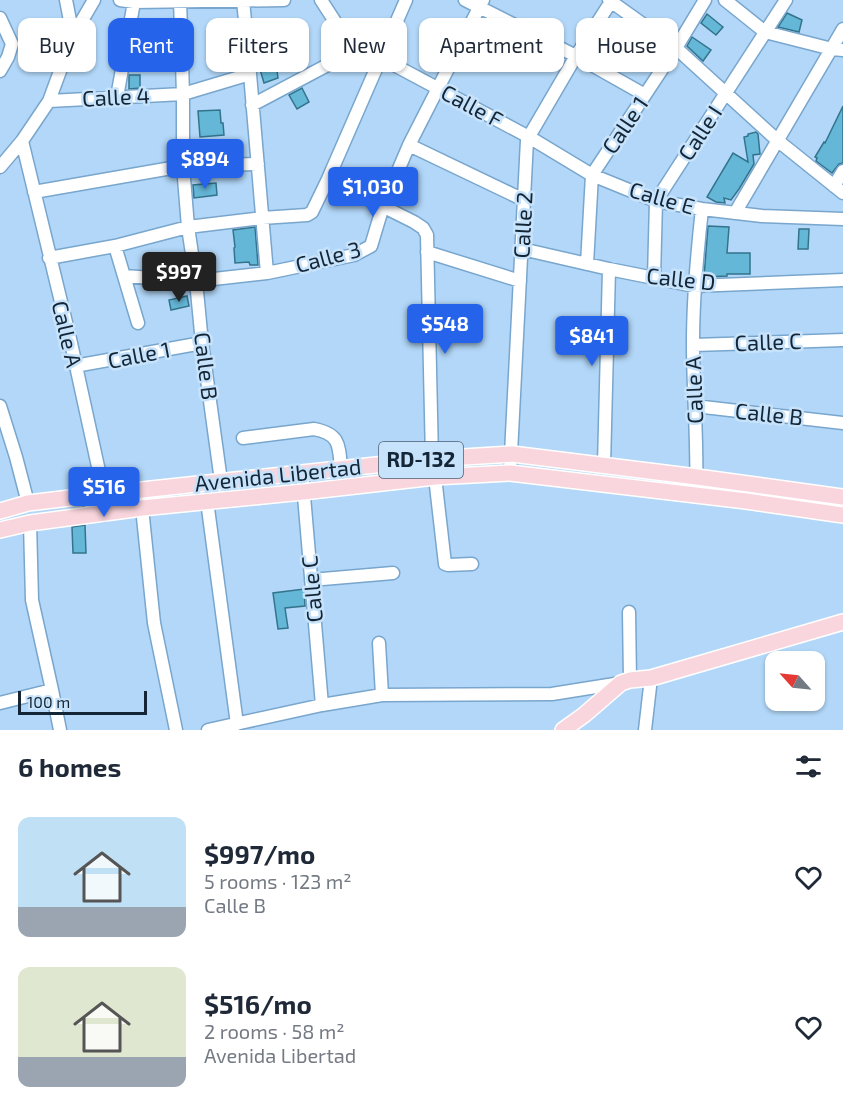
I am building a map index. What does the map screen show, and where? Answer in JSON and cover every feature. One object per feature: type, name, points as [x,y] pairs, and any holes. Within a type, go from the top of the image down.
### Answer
[{"type":"main road","name":"Avenida Libertad","points":[[0,511],[28,503],[220,481],[432,459],[512,454],[843,497]]},
{"type":"main road","name":"Avenida Libertad","points":[[0,530],[30,523],[142,508],[435,477],[510,473],[843,515]]},
{"type":"main road","points":[[563,730],[626,682],[651,678],[843,622]]},
{"type":"street","points":[[66,0],[70,18]]},
{"type":"street","points":[[84,18],[94,0]]},
{"type":"street","points":[[120,0],[134,2],[284,0]]},
{"type":"street","name":"Calle B","points":[[180,0],[183,166],[188,227],[220,481]]},
{"type":"street","points":[[243,0],[267,273]]},
{"type":"street","points":[[321,0],[333,18]]},
{"type":"street","points":[[398,18],[406,0]]},
{"type":"street","points":[[465,0],[481,4],[503,18]]},
{"type":"street","points":[[611,0],[635,18]]},
{"type":"street","name":"Calle 2","points":[[600,18],[611,0]]},
{"type":"street","name":"Calle 1","points":[[678,45],[705,0]]},
{"type":"street","points":[[725,0],[765,32],[838,49]]},
{"type":"street","name":"Calle I","points":[[656,201],[786,0]]},
{"type":"street","points":[[117,97],[134,2]]},
{"type":"street","name":"Calle 3","points":[[124,276],[196,280],[267,273],[354,255],[371,246],[383,206],[409,145],[481,4]]},
{"type":"street","points":[[0,18],[8,57],[0,71]]},
{"type":"street","points":[[735,213],[777,140],[838,49],[843,29]]},
{"type":"street","points":[[564,50],[576,56]]},
{"type":"street","points":[[678,50],[777,140],[838,190],[843,171]]},
{"type":"street","name":"Calle 2","points":[[510,473],[527,140],[576,56]]},
{"type":"street","points":[[252,105],[321,68]]},
{"type":"street","name":"Calle F","points":[[407,71],[529,137]]},
{"type":"street","points":[[0,167],[22,141],[49,101],[60,72]]},
{"type":"street","points":[[49,258],[115,246],[188,227],[307,215],[312,212],[328,179],[375,72]]},
{"type":"street","points":[[604,72],[645,95]]},
{"type":"street","name":"Calle 1","points":[[587,264],[592,175],[660,72]]},
{"type":"street","name":"Calle 4","points":[[49,101],[183,94],[250,74]]},
{"type":"street","name":"Calle E","points":[[529,137],[592,175],[656,201],[702,210],[762,216],[843,219]]},
{"type":"street","name":"Calle A","points":[[22,141],[71,343],[104,494]]},
{"type":"street","points":[[409,145],[524,200]]},
{"type":"street","points":[[34,192],[183,166],[258,164]]},
{"type":"street","points":[[328,179],[414,222],[423,228],[427,235],[432,459],[445,564],[472,564]]},
{"type":"street","points":[[654,278],[656,201]]},
{"type":"street","name":"Calle A","points":[[696,495],[694,286],[702,210]]},
{"type":"street","points":[[115,246],[138,323]]},
{"type":"street","name":"Calle D","points":[[522,249],[694,286],[843,280]]},
{"type":"street","points":[[427,252],[520,281]]},
{"type":"street","points":[[609,269],[610,466],[615,485]]},
{"type":"street","name":"Calle C","points":[[693,345],[843,340]]},
{"type":"street","name":"Calle 1","points":[[75,366],[202,343]]},
{"type":"street","points":[[0,406],[28,503]]},
{"type":"street","name":"Calle B","points":[[696,406],[843,423]]},
{"type":"street","points":[[243,438],[314,429],[326,432],[335,438],[340,447],[341,469]]},
{"type":"street","name":"Calle C","points":[[302,472],[322,705]]},
{"type":"street","points":[[80,516],[94,507],[104,494]]},
{"type":"street","points":[[207,501],[237,724]]},
{"type":"street","points":[[142,508],[154,623],[176,730]]},
{"type":"street","points":[[30,523],[32,600],[60,730]]},
{"type":"street","points":[[311,579],[393,573]]},
{"type":"street","points":[[208,730],[237,724],[262,725],[322,705],[382,695],[552,694],[626,682],[629,612]]},
{"type":"street","points":[[379,643],[382,695]]},
{"type":"street","points":[[645,730],[651,678]]},
{"type":"street","points":[[0,703],[52,690]]},
{"type":"building","points":[[787,13],[802,20],[799,32],[778,27]]},
{"type":"building","points":[[707,14],[723,27],[716,35],[701,23]]},
{"type":"building","points":[[692,37],[711,50],[703,61],[687,46]]},
{"type":"building","points":[[261,72],[277,72],[278,78],[264,83]]},
{"type":"building","points":[[129,75],[140,75],[140,88],[129,89]]},
{"type":"building","points":[[302,88],[309,102],[297,109],[289,95]]},
{"type":"building","points":[[843,106],[843,163],[839,164],[832,173],[816,161],[815,157],[825,143]]},
{"type":"building","points":[[220,110],[224,135],[200,137],[198,111]]},
{"type":"building","points":[[756,132],[760,154],[753,155],[754,164],[731,200],[724,198],[725,203],[716,202],[707,197],[733,153],[748,162],[744,137]]},
{"type":"building","points":[[216,183],[217,195],[194,198],[193,185]]},
{"type":"building","points":[[708,226],[729,227],[727,253],[750,253],[750,274],[704,277]]},
{"type":"building","points":[[255,227],[258,265],[250,265],[249,262],[235,263],[233,230]]},
{"type":"building","points":[[799,229],[809,229],[808,249],[798,249]]},
{"type":"building","points":[[187,296],[189,306],[171,310],[169,300]]},
{"type":"building","points":[[85,525],[86,553],[73,553],[72,527]]},
{"type":"building","points":[[304,589],[305,606],[285,608],[288,628],[278,629],[273,593]]}]
